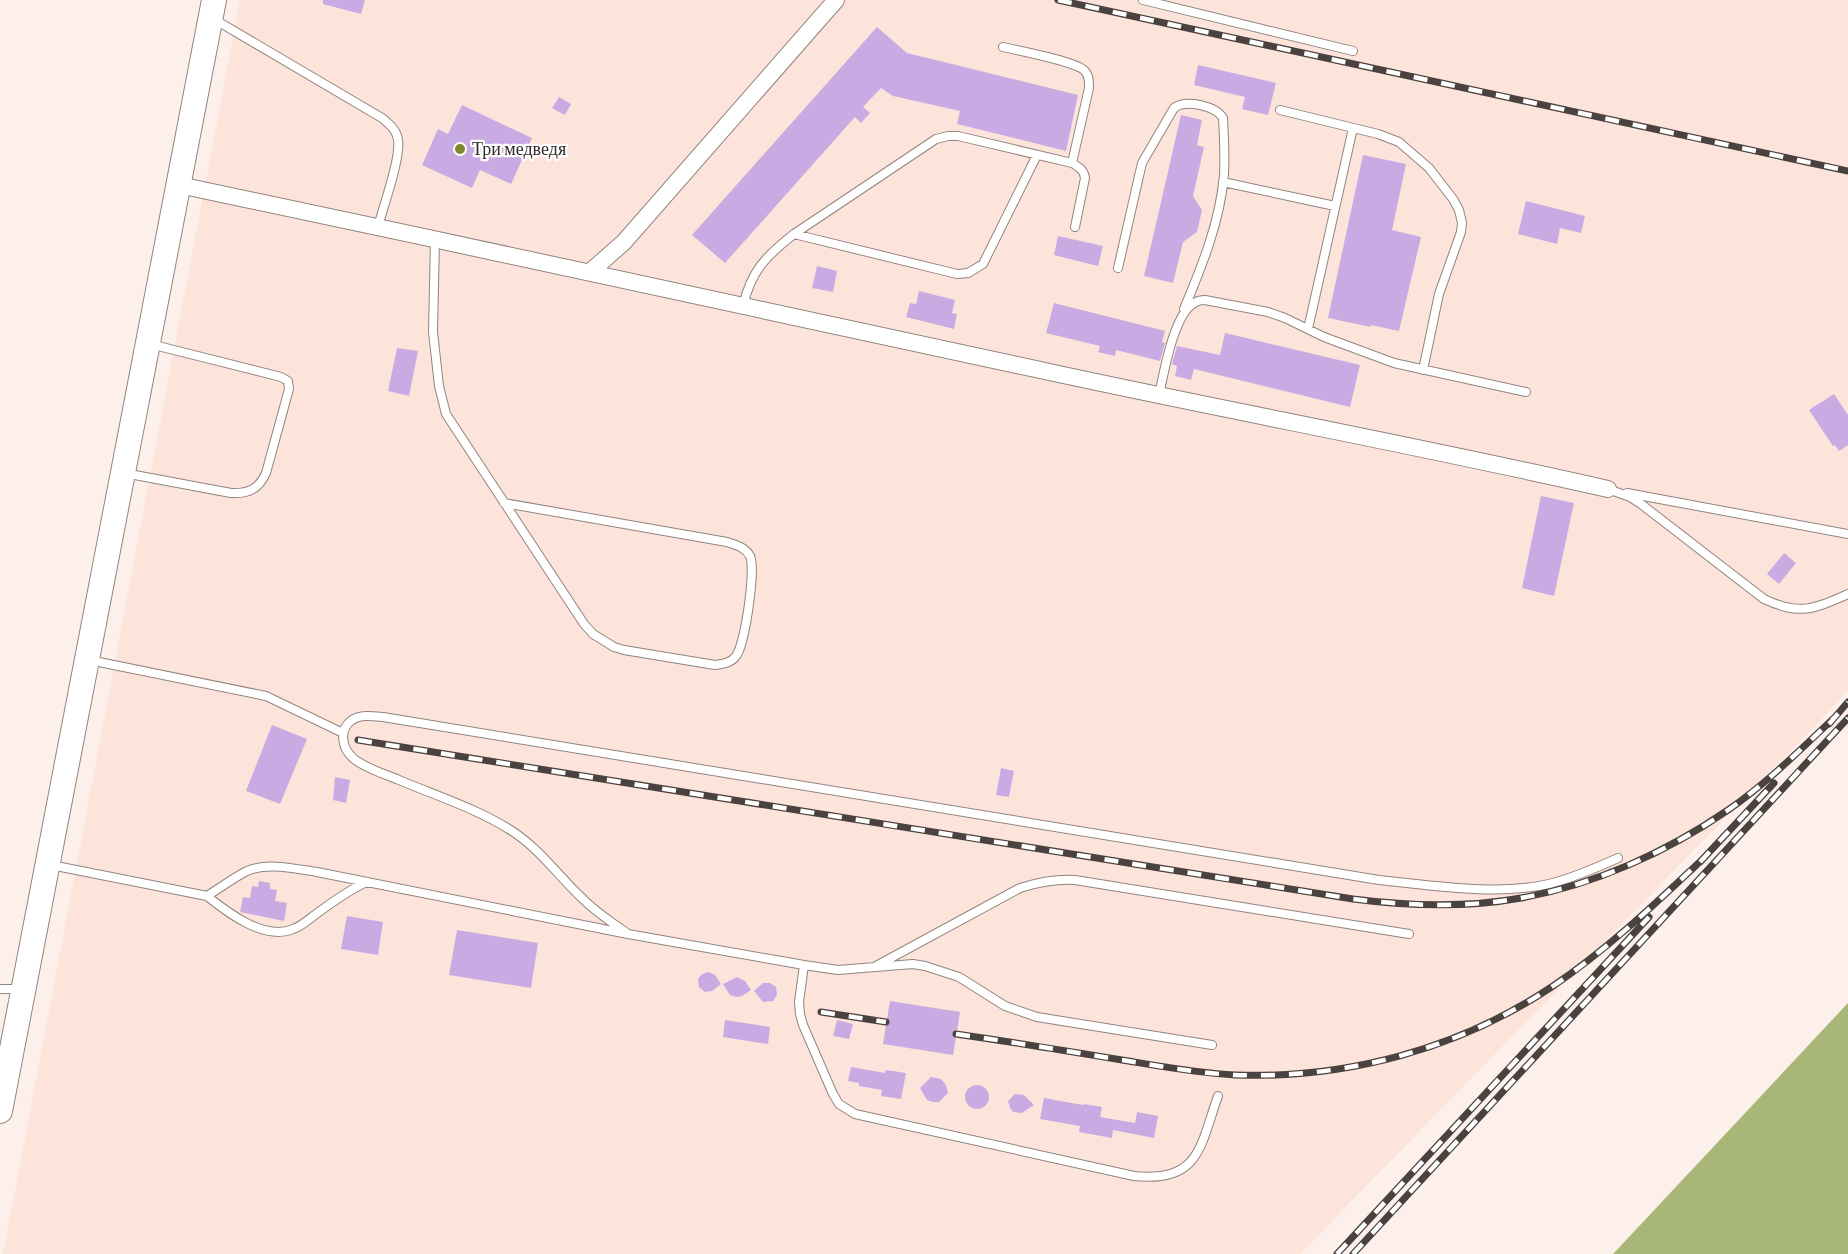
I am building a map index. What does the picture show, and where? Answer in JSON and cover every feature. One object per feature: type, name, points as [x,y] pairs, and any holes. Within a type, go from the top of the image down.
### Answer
[{"type":"main road","points":[[0,1111],[11,989],[47,864],[212,8]]},
{"type":"street","points":[[590,272],[624,242],[836,0]]},
{"type":"street","points":[[179,185],[1608,489]]},
{"type":"lane","points":[[1143,0],[1353,51]]},
{"type":"lane","points":[[212,8],[394,128],[398,140],[397,155],[378,227]]},
{"type":"lane","points":[[1004,47],[1073,64],[1082,68],[1086,73],[1089,88],[1072,163]]},
{"type":"lane","points":[[1118,268],[1142,163],[1174,108],[1188,103],[1220,113],[1223,118],[1225,150],[1223,182],[1211,242],[1175,330],[1159,395]]},
{"type":"lane","points":[[1280,110],[1378,134],[1399,142],[1429,168],[1453,199],[1459,210],[1462,223],[1461,232],[1439,294],[1423,370]]},
{"type":"lane","points":[[1308,329],[1353,128]]},
{"type":"lane","points":[[743,306],[747,287],[756,271],[776,248],[936,139],[948,136],[958,136],[1072,163],[1081,168],[1085,178],[1075,226]]},
{"type":"lane","points":[[794,234],[957,274],[968,273],[983,264],[1037,155]]},
{"type":"lane","points":[[1223,182],[1335,206]]},
{"type":"lane","points":[[435,239],[433,332],[441,400],[446,414],[504,503],[584,624],[605,642],[624,650],[715,665],[726,664],[735,658],[744,637],[752,576],[750,557],[745,550],[727,542],[504,503]]},
{"type":"lane","points":[[1181,318],[1195,302],[1213,300],[1268,312],[1381,359],[1526,392]]},
{"type":"lane","points":[[123,473],[231,493],[246,493],[253,490],[259,486],[266,473],[289,389],[288,381],[281,377],[148,344]]},
{"type":"lane","points":[[1608,489],[1848,534]]},
{"type":"lane","points":[[1608,489],[1630,497],[1641,504],[1764,599],[1777,605],[1807,610],[1848,594]]},
{"type":"lane","points":[[87,660],[251,692],[275,699],[343,733]]},
{"type":"lane","points":[[628,934],[585,902],[528,843],[511,830],[354,759],[344,747],[343,733],[347,725],[353,719],[370,716],[383,717],[1379,880],[1482,888],[1532,886],[1564,880],[1618,858]]},
{"type":"lane","points":[[47,864],[207,896],[224,910],[246,922],[266,930],[284,932],[300,926],[346,893],[368,882]]},
{"type":"lane","points":[[207,896],[249,870],[291,868],[628,934],[804,965],[838,970],[914,964],[925,966],[959,977],[1005,1006],[1037,1017],[1212,1045]]},
{"type":"lane","points":[[873,968],[1020,888],[1059,879],[1409,934]]},
{"type":"lane","points":[[804,965],[799,1002],[803,1025],[833,1094],[839,1104],[855,1114],[1134,1176],[1150,1177],[1175,1173],[1192,1161],[1198,1152],[1218,1096]]},
{"type":"shaded area","points":[[240,0],[1848,0],[1848,690],[1300,1254],[3,1254]]},
{"type":"green space","points":[[1848,1003],[1848,1254],[1613,1254]]},
{"type":"building","points":[[323,0],[365,0],[361,14],[323,4]]},
{"type":"building","points":[[877,27],[907,53],[1078,95],[1066,151],[957,124],[960,111],[893,96],[881,88],[863,107],[870,113],[861,123],[855,117],[725,263],[692,235]]},
{"type":"building","points":[[1198,65],[1276,83],[1268,115],[1242,109],[1245,97],[1194,85]]},
{"type":"building","points":[[559,97],[571,104],[565,115],[552,108]]},
{"type":"building","name":"Три медведя","points":[[462,105],[532,138],[511,184],[480,170],[472,188],[422,165],[438,129],[448,134]]},
{"type":"building","points":[[1181,115],[1202,120],[1197,145],[1204,147],[1193,196],[1202,210],[1197,232],[1183,242],[1173,283],[1144,276]]},
{"type":"building","points":[[1363,155],[1406,164],[1392,230],[1421,237],[1399,331],[1328,318]]},
{"type":"building","points":[[1526,201],[1585,216],[1581,233],[1560,228],[1557,244],[1518,234]]},
{"type":"building","points":[[1058,236],[1103,246],[1098,266],[1054,255]]},
{"type":"building","points":[[817,266],[837,271],[833,292],[812,288]]},
{"type":"building","points":[[919,291],[955,300],[952,313],[957,314],[954,329],[906,317],[910,303],[916,304]]},
{"type":"building","points":[[1054,303],[1165,331],[1162,342],[1165,343],[1160,361],[1116,350],[1115,356],[1098,352],[1100,346],[1046,333]]},
{"type":"building","points":[[1225,333],[1360,365],[1350,407],[1194,369],[1191,380],[1175,376],[1177,366],[1172,364],[1177,346],[1220,355]]},
{"type":"building","points":[[397,348],[418,351],[409,396],[388,391]]},
{"type":"building","points":[[1834,394],[1848,415],[1848,445],[1839,451],[1835,445],[1833,446],[1809,410]]},
{"type":"building","points":[[1541,496],[1574,503],[1554,596],[1522,588]]},
{"type":"building","points":[[1784,553],[1796,563],[1779,584],[1767,574]]},
{"type":"building","points":[[272,725],[307,739],[280,804],[246,791]]},
{"type":"building","points":[[1001,768],[1014,771],[1009,797],[996,795]]},
{"type":"building","points":[[335,777],[350,780],[346,803],[333,800]]},
{"type":"building","points":[[259,881],[270,883],[270,889],[277,890],[275,901],[287,903],[284,921],[240,912],[243,897],[250,898],[252,886],[258,887]]},
{"type":"building","points":[[347,916],[383,922],[378,955],[341,949]]},
{"type":"building","points":[[457,930],[538,943],[531,988],[449,975]]},
{"type":"building","points":[[709,972],[715,975],[721,984],[712,991],[705,992],[699,987],[698,979],[702,974]]},
{"type":"building","points":[[737,977],[745,981],[751,990],[736,997],[730,995],[723,984]]},
{"type":"building","points":[[763,983],[770,983],[776,987],[777,995],[773,1001],[763,1002],[754,991]]},
{"type":"building","points":[[890,1001],[960,1012],[953,1055],[883,1044]]},
{"type":"building","points":[[725,1020],[770,1027],[768,1044],[723,1037]]},
{"type":"building","points":[[837,1020],[853,1024],[849,1039],[833,1036]]},
{"type":"building","points":[[851,1067],[885,1073],[886,1070],[906,1073],[901,1099],[881,1096],[882,1090],[859,1086],[859,1083],[848,1081]]},
{"type":"building","points":[[931,1077],[941,1079],[946,1085],[948,1093],[939,1102],[927,1100],[920,1088]]},
{"type":"building","points":[[977,1085],[986,1088],[989,1097],[986,1106],[977,1109],[968,1106],[965,1097],[968,1088]]},
{"type":"building","points":[[1015,1094],[1024,1095],[1034,1105],[1022,1113],[1013,1112],[1008,1101]]},
{"type":"building","points":[[1044,1098],[1102,1107],[1100,1117],[1135,1123],[1137,1112],[1158,1116],[1154,1138],[1113,1130],[1112,1138],[1079,1132],[1080,1126],[1040,1119]]},
{"type":"railway","points":[[1058,0],[1848,171]]},
{"type":"railway","points":[[1829,724],[1848,702]]},
{"type":"railway","points":[[358,740],[1353,899],[1437,905],[1500,901],[1548,892],[1602,876],[1655,853],[1705,825],[1742,800],[1783,766],[1834,718]]},
{"type":"railway","points":[[1353,1254],[1848,718]]},
{"type":"railway","points":[[1700,862],[1774,783]]},
{"type":"railway","points":[[956,1034],[1178,1069],[1235,1075],[1319,1072],[1401,1056],[1479,1027],[1553,986],[1613,941],[1705,857]]},
{"type":"railway","points":[[1337,1254],[1649,917]]},
{"type":"railway","points":[[821,1012],[886,1022]]},
{"type":"place","name":"Три медведя","points":[[460,149]]}]
